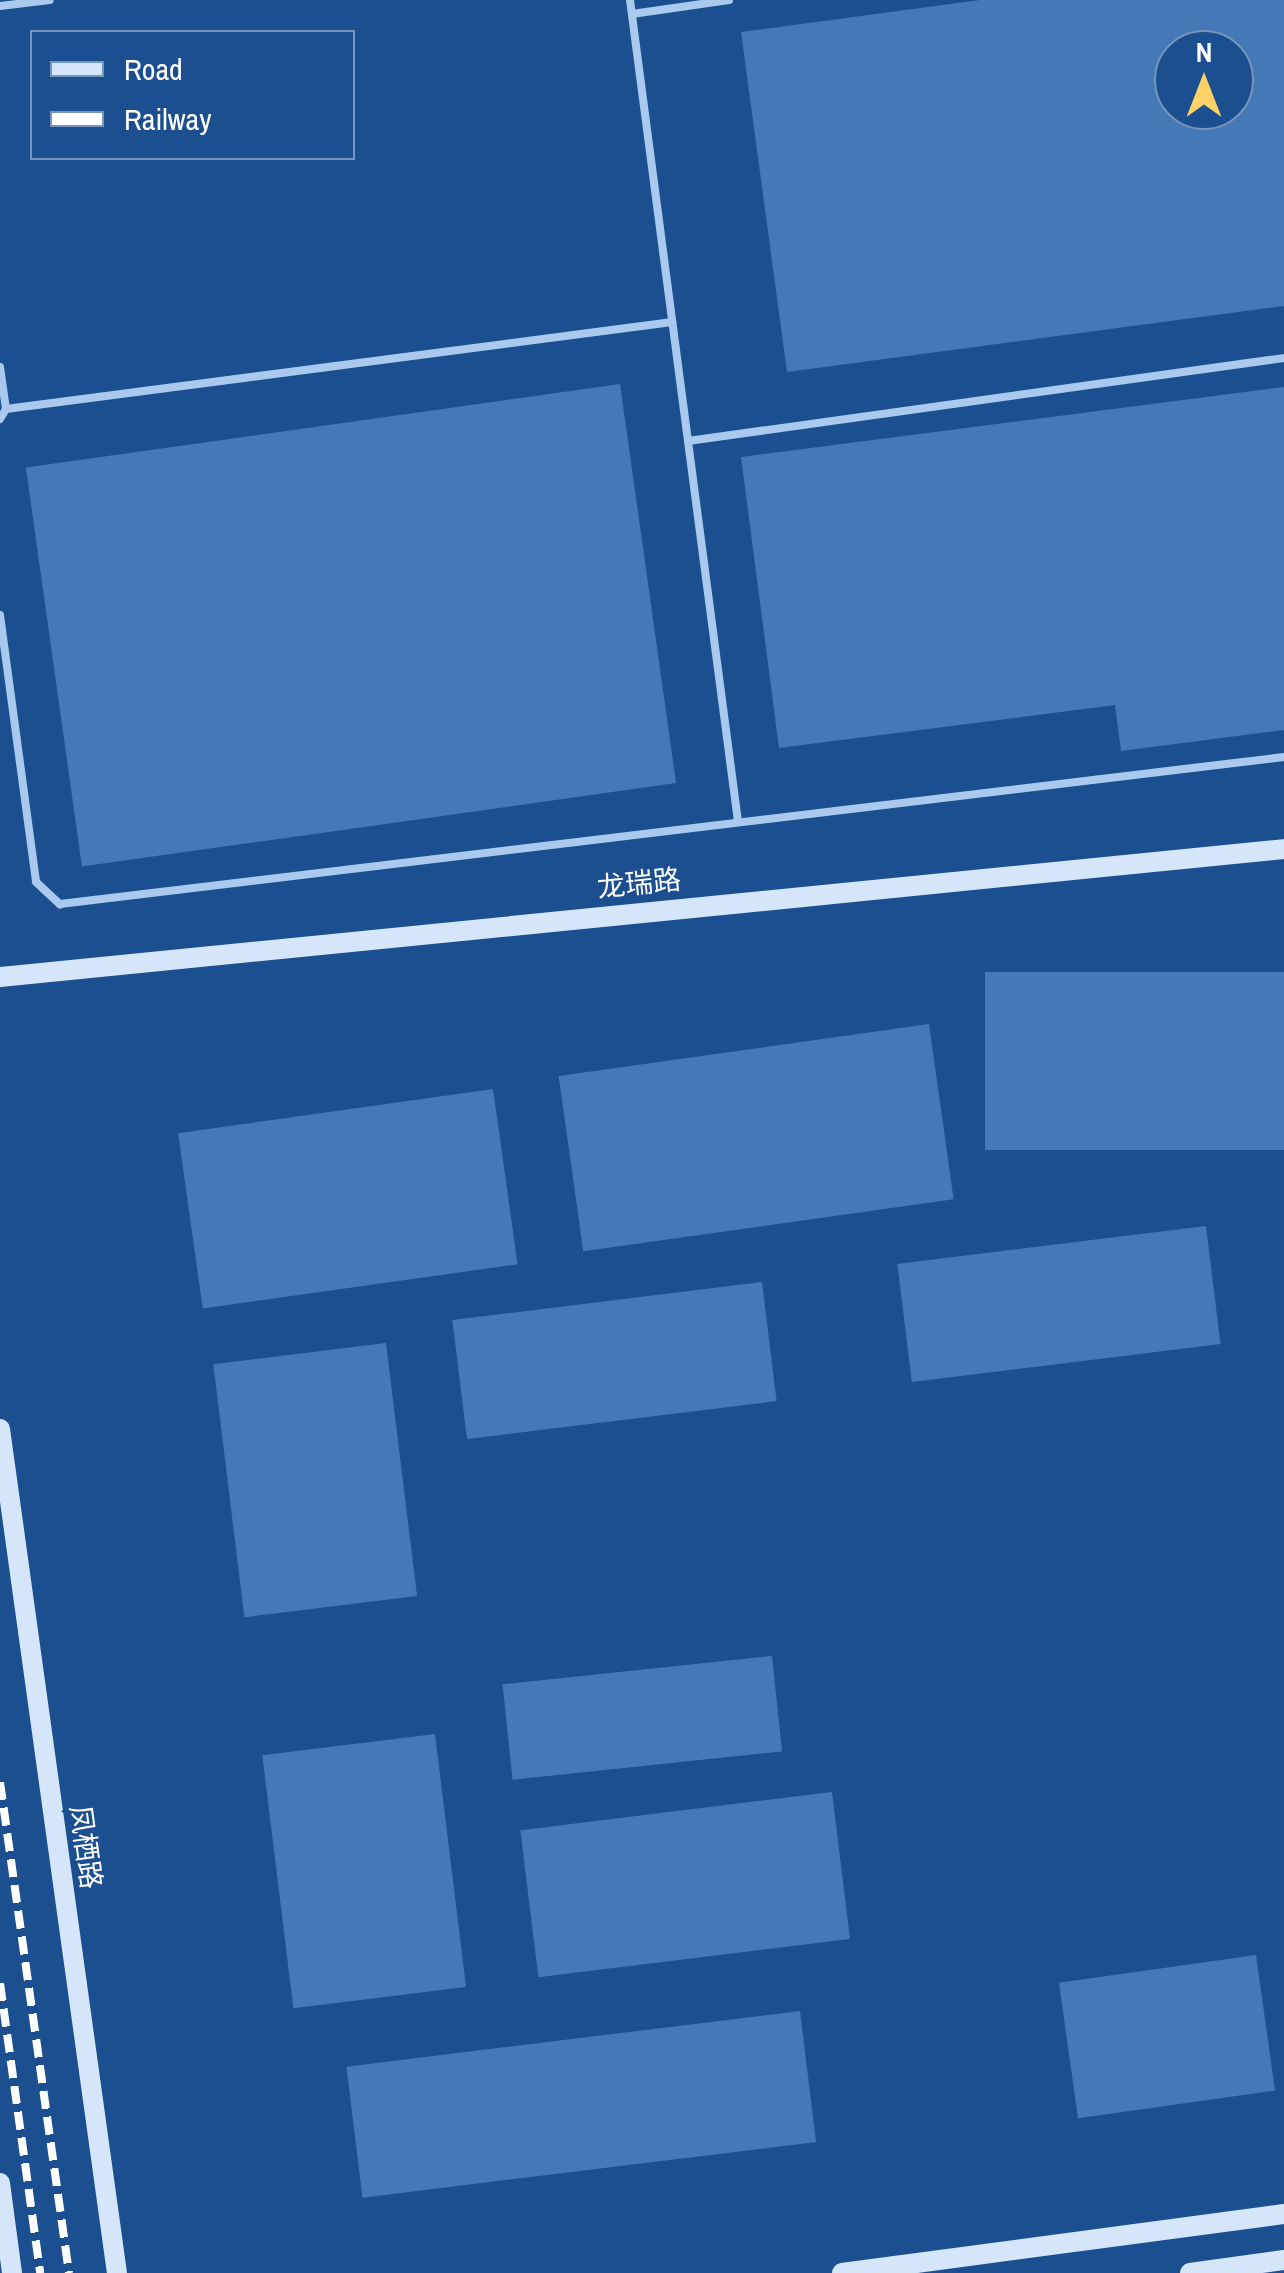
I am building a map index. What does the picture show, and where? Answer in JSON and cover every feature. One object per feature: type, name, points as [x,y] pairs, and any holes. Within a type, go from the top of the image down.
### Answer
[{"type":"street","name":"龙瑞路","points":[[0,976],[1284,848]]},
{"type":"street","name":"凤栖路","points":[[0,1429],[117,2273]]},
{"type":"street","points":[[0,2183],[7,2263]]},
{"type":"street","points":[[842,2273],[1284,2214]]},
{"type":"street","points":[[1190,2273],[1284,2260]]},
{"type":"lane","points":[[0,6],[50,0]]},
{"type":"lane","points":[[630,0],[738,822]]},
{"type":"lane","points":[[632,14],[729,0]]},
{"type":"lane","points":[[6,409],[672,322]]},
{"type":"lane","points":[[688,440],[1284,358]]},
{"type":"lane","points":[[0,367],[6,409],[0,420]]},
{"type":"lane","points":[[0,615],[36,882],[60,904],[1284,757]]},
{"type":"building","points":[[980,0],[1284,0],[1284,306],[787,372],[741,32]]},
{"type":"building","points":[[620,384],[676,783],[82,867],[26,468]]},
{"type":"building","points":[[1284,387],[1284,730],[1121,751],[1115,705],[779,748],[741,457]]},
{"type":"building","points":[[985,972],[1284,972],[1284,1150],[985,1150]]},
{"type":"building","points":[[929,1024],[954,1199],[583,1251],[559,1076]]},
{"type":"building","points":[[493,1089],[518,1264],[203,1309],[178,1133]]},
{"type":"building","points":[[1206,1226],[1221,1344],[912,1382],[897,1264]]},
{"type":"building","points":[[762,1282],[777,1401],[467,1439],[452,1320]]},
{"type":"building","points":[[386,1343],[417,1596],[244,1617],[213,1364]]},
{"type":"building","points":[[772,1656],[782,1751],[513,1780],[502,1684]]},
{"type":"building","points":[[435,1734],[466,1987],[293,2008],[262,1755]]},
{"type":"building","points":[[832,1792],[850,1939],[538,1977],[520,1830]]},
{"type":"building","points":[[1256,1955],[1275,2091],[1078,2118],[1059,1983]]},
{"type":"building","points":[[800,2011],[816,2142],[362,2198],[346,2067]]},
{"type":"railway","points":[[0,1782],[69,2273]]},
{"type":"railway","points":[[0,1983],[40,2273]]}]
